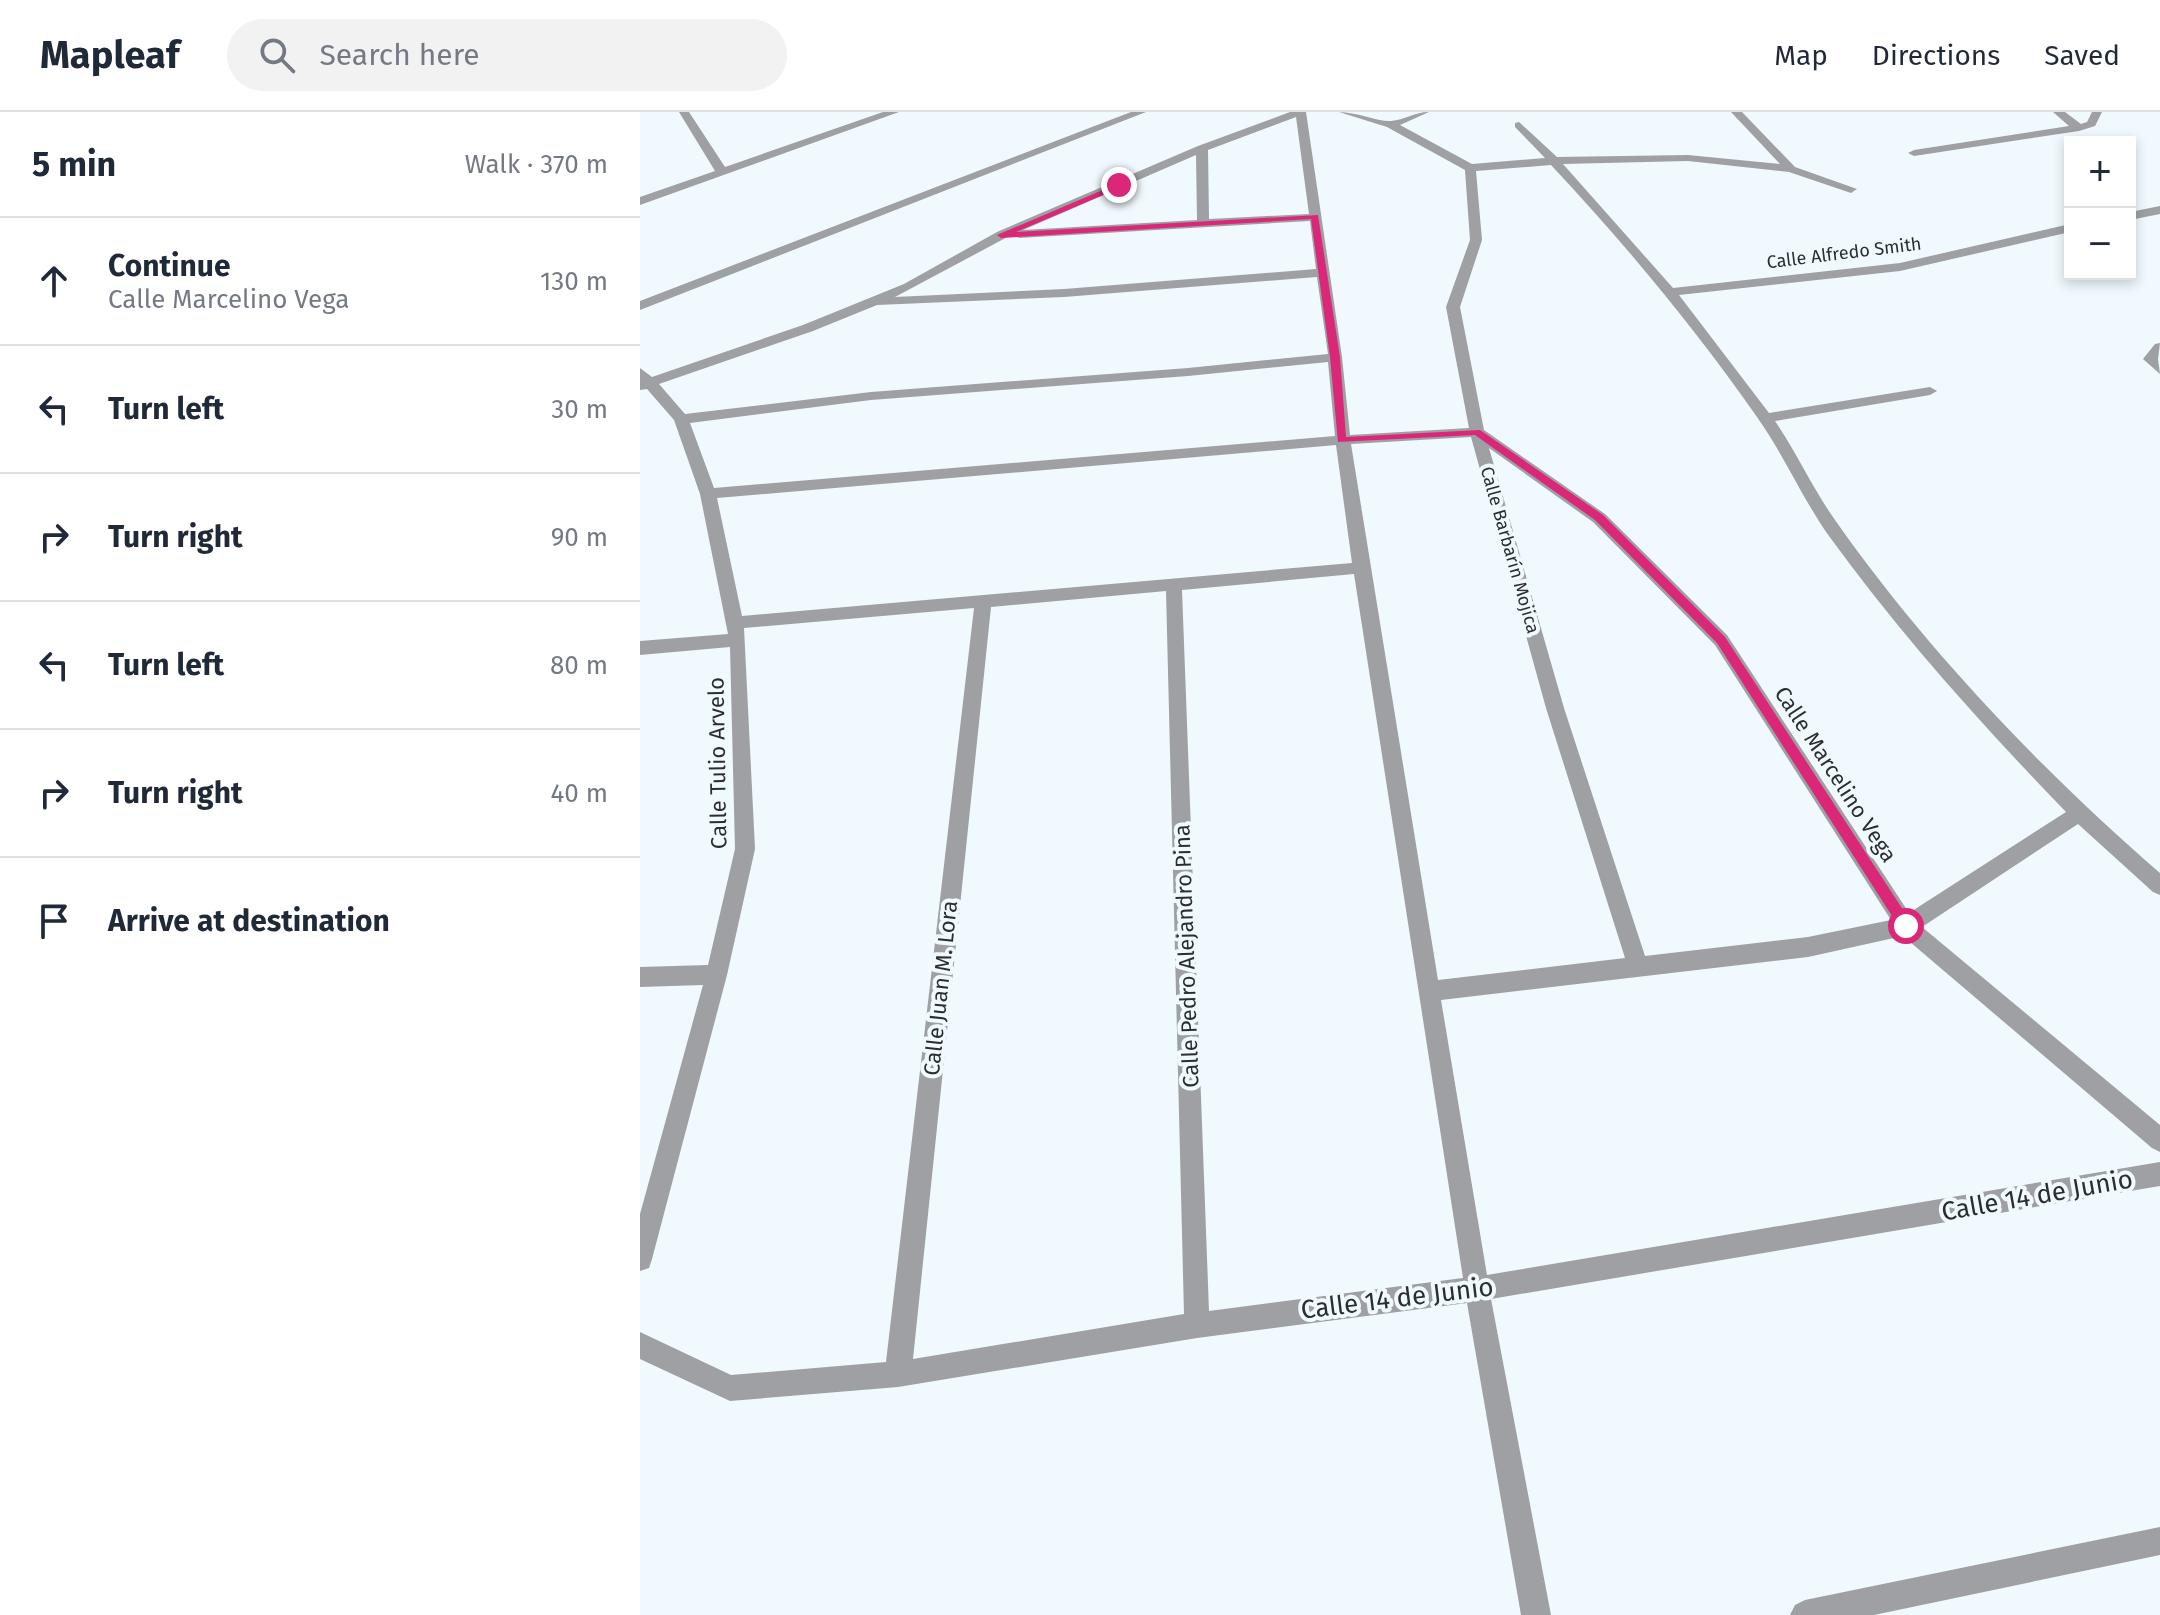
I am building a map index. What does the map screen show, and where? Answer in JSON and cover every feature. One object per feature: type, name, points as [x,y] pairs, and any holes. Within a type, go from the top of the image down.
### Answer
[{"type":"street","points":[[684,112],[722,172]]},
{"type":"street","points":[[640,306],[1141,112]]},
{"type":"street","points":[[643,380],[808,328],[909,287],[1001,235],[1202,148],[1300,112],[1335,357],[1341,440],[1361,568],[1477,1289],[1536,1615]]},
{"type":"street","points":[[1344,112],[1391,125],[1470,168],[1555,161],[1688,158],[1791,169],[1851,189]]},
{"type":"street","points":[[1391,125],[1424,112]]},
{"type":"street","points":[[1736,112],[1791,169]]},
{"type":"street","points":[[2058,112],[2079,128]]},
{"type":"street","points":[[1914,153],[2079,128],[2091,124],[2097,112]]},
{"type":"street","points":[[640,201],[888,113]]},
{"type":"street","points":[[1519,125],[1555,161],[1668,292],[1766,418],[1835,532],[1949,672],[2078,814],[2160,886]]},
{"type":"street","points":[[1202,148],[1203,223]]},
{"type":"street","name":"Calle Barbarín Mojica","points":[[1470,168],[1476,240],[1453,307],[1477,432],[1555,708],[1638,966]]},
{"type":"street","points":[[2136,215],[2160,210]]},
{"type":"street","points":[[1001,235],[1315,217]]},
{"type":"street","name":"Calle Alfredo Smith","points":[[1668,292],[1900,267],[2064,229]]},
{"type":"street","points":[[868,303],[1064,293],[1321,273]]},
{"type":"street","points":[[2160,347],[2150,359],[2160,370]]},
{"type":"street","points":[[681,419],[871,396],[1188,372],[1335,357]]},
{"type":"street","name":"Calle Tulio Arvelo","points":[[640,1259],[716,975],[745,849],[736,632],[708,494],[681,419],[643,380]]},
{"type":"street","points":[[1766,418],[1930,391]]},
{"type":"street","points":[[708,494],[1341,440],[1477,432]]},
{"type":"street","name":"Calle Marcelino Vega","points":[[1477,432],[1599,518],[1721,640],[1906,926],[2160,1140]]},
{"type":"street","points":[[640,648],[736,632],[983,601],[1361,568]]},
{"type":"street","name":"Calle Pedro Alejandro Pina","points":[[1174,586],[1197,1325]]},
{"type":"street","name":"Calle Juan M. Lora","points":[[898,1374],[983,601]]},
{"type":"street","points":[[1429,991],[1808,947],[1906,926],[2078,814]]},
{"type":"street","points":[[640,977],[716,975]]},
{"type":"street","name":"Calle 14 de Junio","points":[[640,1345],[730,1388],[898,1374],[1197,1325],[1477,1289],[2160,1174]]},
{"type":"street","points":[[1805,1615],[2160,1541]]},
{"type":"route","points":[[1119,185],[1001,235],[1315,217],[1335,357],[1341,440],[1477,432],[1599,518],[1721,640],[1906,926]]}]
